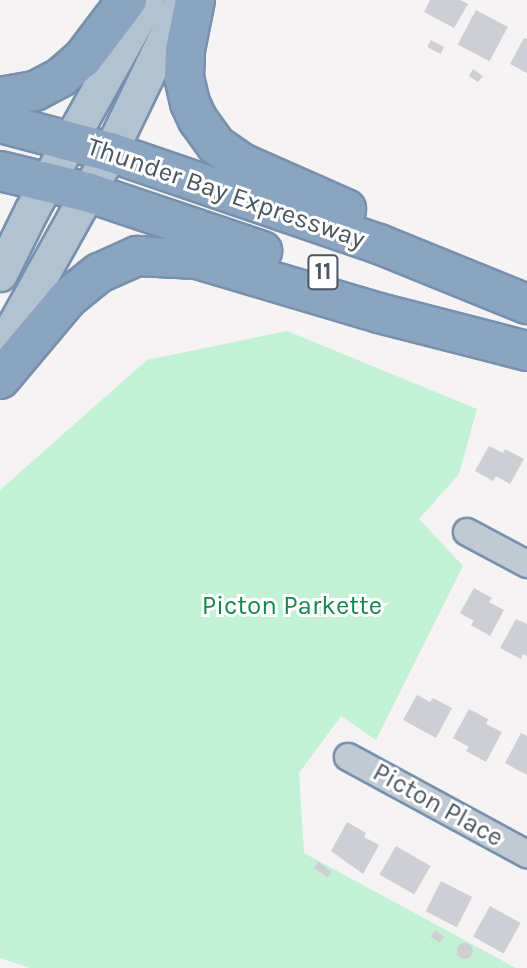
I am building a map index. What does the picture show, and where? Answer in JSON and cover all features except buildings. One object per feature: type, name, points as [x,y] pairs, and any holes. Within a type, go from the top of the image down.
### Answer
[{"type":"highway","points":[[0,97],[35,91],[61,77],[83,58],[127,0]]},
{"type":"highway","points":[[195,0],[185,50],[184,77],[194,112],[216,145],[242,163],[402,233],[527,298]]},
{"type":"highway","name":"Thunder Bay Expressway","points":[[0,123],[110,152],[379,244],[527,304]]},
{"type":"highway","name":"Thunder Bay Expressway","points":[[0,171],[87,192],[430,311],[527,352]]},
{"type":"highway","points":[[0,379],[68,298],[99,273],[137,256],[197,259],[379,313],[527,352]]},
{"type":"main road","points":[[0,274],[148,0]]},
{"type":"main road","points":[[0,350],[110,152],[183,0]]},
{"type":"street","points":[[467,532],[527,564]]},
{"type":"street","name":"Picton Place","points":[[348,757],[527,854]]},
{"type":"green space","name":"Picton Parkette","points":[[287,331],[477,409],[459,474],[419,519],[463,566],[376,740],[341,716],[299,773],[304,853],[516,968],[30,968],[0,958],[0,490],[147,360]]}]
